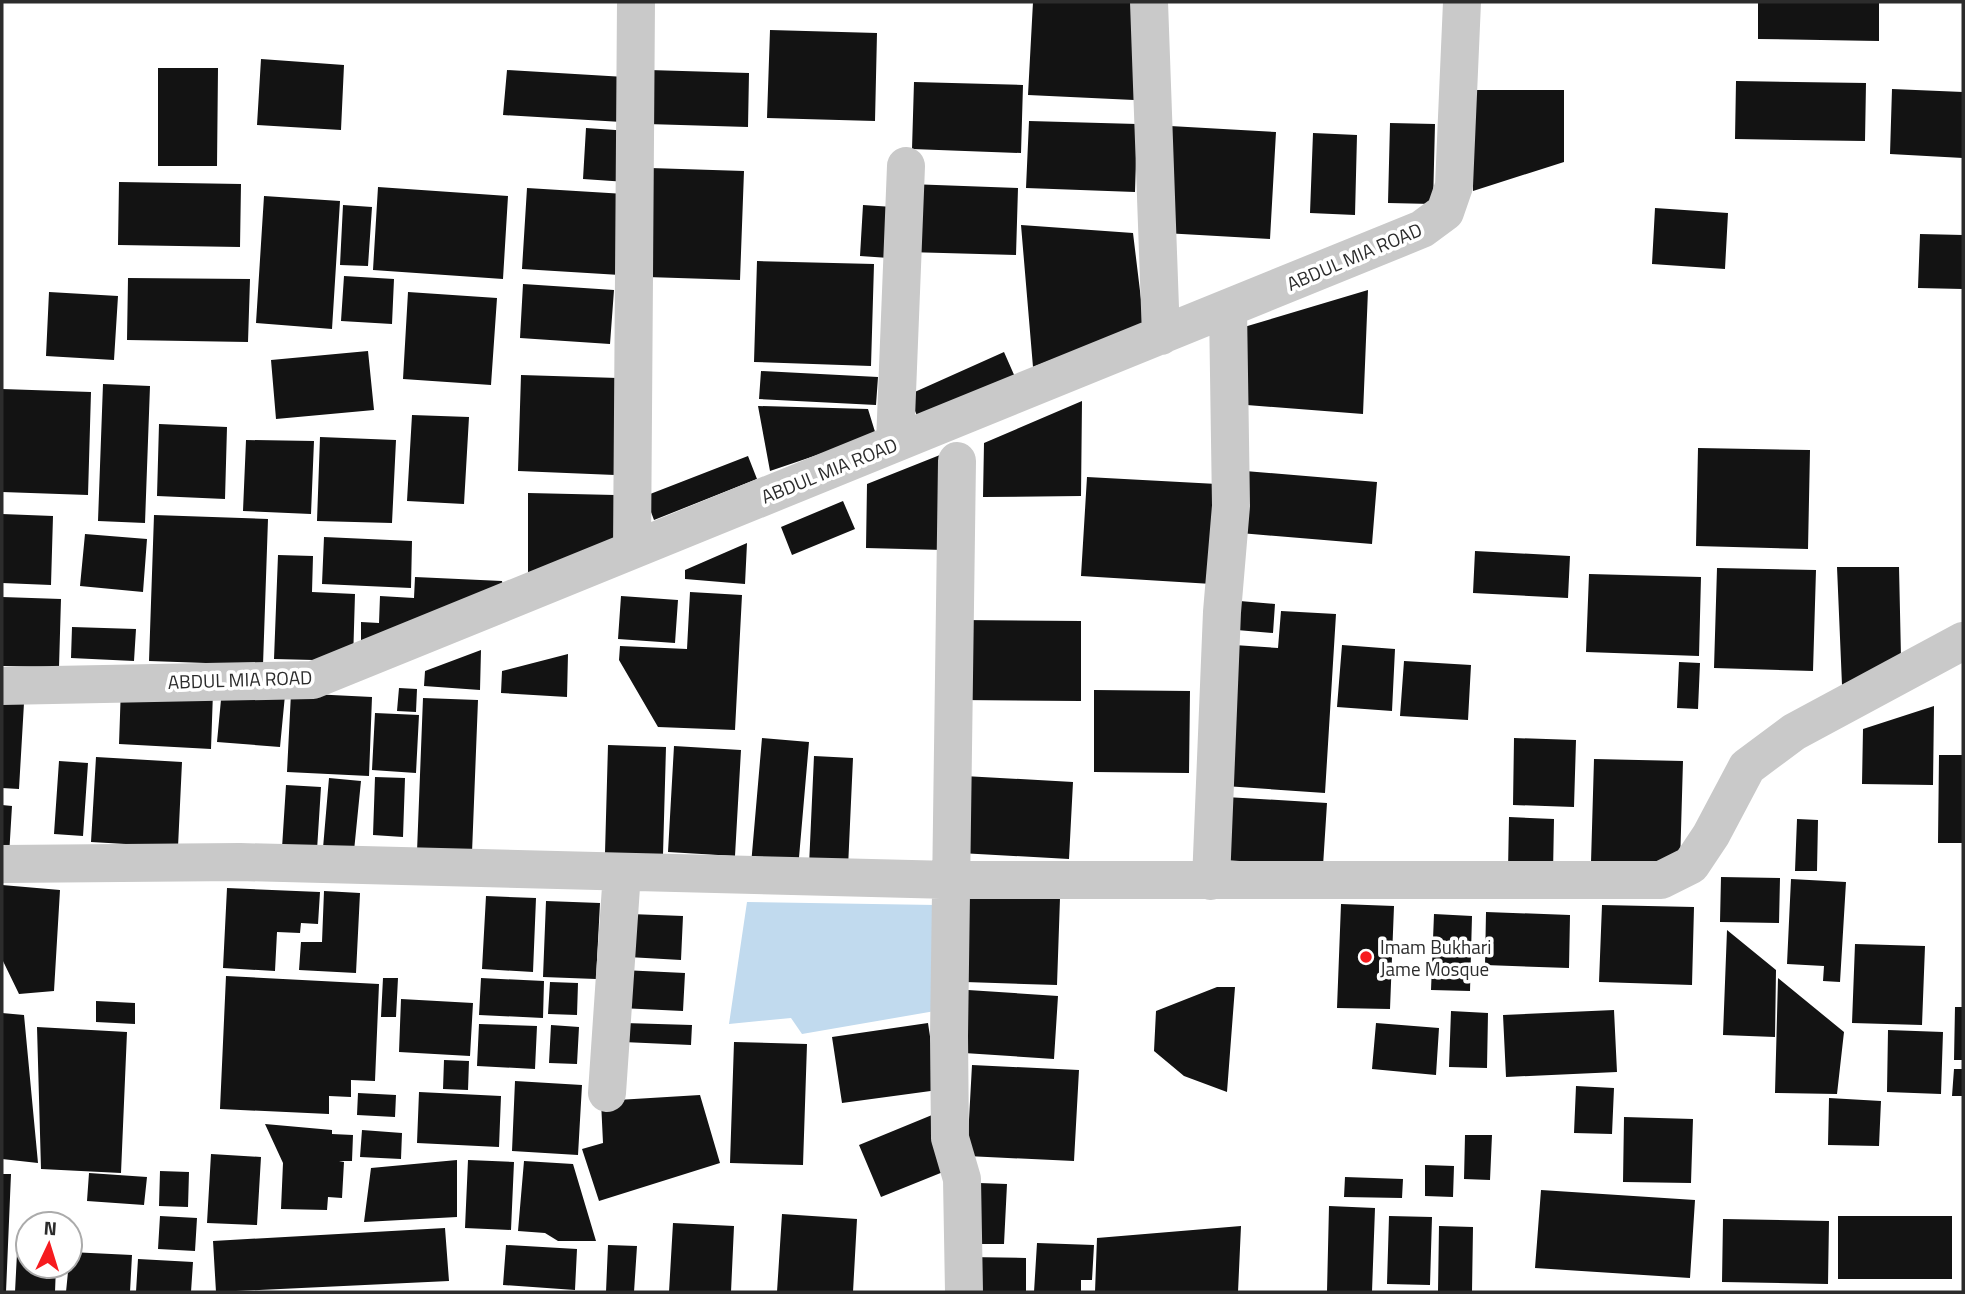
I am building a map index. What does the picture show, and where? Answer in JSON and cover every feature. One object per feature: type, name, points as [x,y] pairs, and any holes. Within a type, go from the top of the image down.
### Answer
[{"type":"street","points":[[632,550],[636,2]]},
{"type":"street","points":[[1149,2],[1161,336]]},
{"type":"street","name":"ABDUL MIA ROAD","points":[[2,686],[313,680],[1422,229],[1446,212],[1454,186],[1462,8]]},
{"type":"street","points":[[895,443],[905,166]]},
{"type":"street","points":[[1211,881],[1222,612],[1231,506],[1228,308]]},
{"type":"street","points":[[957,461],[950,1139],[962,1179],[964,1292]]},
{"type":"street","points":[[2,864],[240,862],[951,880],[1661,880],[1691,865],[1747,767],[1794,732],[1963,641]]},
{"type":"street","points":[[607,1093],[622,872]]},
{"type":"water","points":[[747,902],[936,905],[935,1011],[802,1034],[791,1018],[729,1024]]},
{"type":"building","points":[[1033,2],[1140,2],[1134,100],[1028,95]]},
{"type":"building","points":[[1758,2],[1879,2],[1879,41],[1758,39]]},
{"type":"building","points":[[770,30],[877,33],[875,121],[767,118]]},
{"type":"building","points":[[261,59],[344,65],[341,130],[257,125]]},
{"type":"building","points":[[158,68],[218,68],[217,166],[158,166]]},
{"type":"building","points":[[507,70],[625,77],[622,122],[503,115]]},
{"type":"building","points":[[649,70],[749,73],[748,127],[647,124]]},
{"type":"building","points":[[1736,81],[1866,83],[1865,141],[1735,139]]},
{"type":"building","points":[[914,82],[1023,85],[1021,153],[912,149]]},
{"type":"building","points":[[1892,89],[1963,92],[1963,158],[1890,154]]},
{"type":"building","points":[[1473,90],[1564,90],[1564,162],[1473,191]]},
{"type":"building","points":[[1029,121],[1137,124],[1135,192],[1026,188]]},
{"type":"building","points":[[1390,123],[1435,124],[1433,204],[1388,203]]},
{"type":"building","points":[[1170,126],[1276,132],[1270,239],[1164,233]]},
{"type":"building","points":[[586,128],[630,131],[627,182],[583,179]]},
{"type":"building","points":[[1313,133],[1357,135],[1355,215],[1310,213]]},
{"type":"building","points":[[650,168],[744,171],[740,280],[647,277]]},
{"type":"building","points":[[119,182],[241,184],[240,247],[118,245]]},
{"type":"building","points":[[909,184],[1018,188],[1016,255],[907,252]]},
{"type":"building","points":[[378,187],[508,196],[503,279],[373,270]]},
{"type":"building","points":[[527,188],[625,194],[620,275],[522,269]]},
{"type":"building","points":[[264,196],[340,201],[332,329],[256,323]]},
{"type":"building","points":[[343,205],[372,207],[368,266],[340,265]]},
{"type":"building","points":[[863,205],[893,207],[889,258],[860,256]]},
{"type":"building","points":[[1655,208],[1728,213],[1725,269],[1652,264]]},
{"type":"building","points":[[1021,225],[1133,233],[1144,324],[1033,367]]},
{"type":"building","points":[[1920,234],[1963,235],[1963,289],[1918,288]]},
{"type":"building","points":[[757,261],[874,264],[871,366],[754,362]]},
{"type":"building","points":[[344,276],[394,279],[392,324],[341,321]]},
{"type":"building","points":[[128,278],[250,279],[248,342],[127,340]]},
{"type":"building","points":[[523,284],[614,290],[610,344],[520,338]]},
{"type":"building","points":[[1368,290],[1363,414],[1234,404],[1234,330]]},
{"type":"building","points":[[49,292],[118,296],[114,360],[46,356]]},
{"type":"building","points":[[408,292],[497,298],[491,385],[403,379]]},
{"type":"building","points":[[368,351],[374,410],[276,419],[271,360]]},
{"type":"building","points":[[1004,352],[1015,377],[919,420],[908,395]]},
{"type":"building","points":[[761,371],[878,377],[876,405],[759,399]]},
{"type":"building","points":[[521,375],[618,378],[615,475],[518,471]]},
{"type":"building","points":[[103,384],[150,386],[145,523],[98,521]]},
{"type":"building","points":[[2,389],[91,392],[88,495],[2,492]]},
{"type":"building","points":[[1082,401],[1081,496],[983,497],[984,443]]},
{"type":"building","points":[[758,406],[868,409],[876,435],[770,471]]},
{"type":"building","points":[[412,415],[469,417],[464,504],[407,501]]},
{"type":"building","points":[[159,424],[227,427],[225,499],[157,496]]},
{"type":"building","points":[[320,437],[396,440],[392,523],[317,521]]},
{"type":"building","points":[[246,440],[314,441],[311,514],[243,511]]},
{"type":"building","points":[[1698,448],[1810,450],[1808,549],[1696,546]]},
{"type":"building","points":[[950,451],[944,550],[866,548],[867,484]]},
{"type":"building","points":[[748,456],[757,479],[654,520],[645,496]]},
{"type":"building","points":[[1245,471],[1377,482],[1372,544],[1240,533]]},
{"type":"building","points":[[1087,477],[1217,484],[1212,584],[1081,576]]},
{"type":"building","points":[[528,493],[615,495],[621,542],[528,577]]},
{"type":"building","points":[[843,501],[855,529],[792,555],[781,527]]},
{"type":"building","points":[[2,514],[53,516],[51,585],[2,583]]},
{"type":"building","points":[[154,515],[268,519],[263,665],[149,661]]},
{"type":"building","points":[[85,534],[147,539],[143,592],[80,586]]},
{"type":"building","points":[[324,537],[412,541],[411,588],[322,584]]},
{"type":"building","points":[[747,543],[745,584],[685,579],[685,570]]},
{"type":"building","points":[[1475,551],[1570,556],[1568,598],[1473,593]]},
{"type":"building","points":[[278,555],[313,556],[312,592],[355,594],[353,661],[274,659]]},
{"type":"building","points":[[1837,567],[1899,567],[1901,657],[1842,685]]},
{"type":"building","points":[[1717,568],[1816,570],[1813,671],[1714,668]]},
{"type":"building","points":[[1589,574],[1701,577],[1699,656],[1586,652]]},
{"type":"building","points":[[415,577],[502,581],[505,599],[361,653],[361,622],[379,623],[380,596],[414,598]]},
{"type":"building","points":[[690,592],[742,595],[735,730],[658,727],[619,660],[620,646],[687,649]]},
{"type":"building","points":[[621,596],[678,600],[675,643],[618,639]]},
{"type":"building","points":[[2,597],[61,599],[59,667],[2,666]]},
{"type":"building","points":[[1228,600],[1275,604],[1273,633],[1225,629]]},
{"type":"building","points":[[1281,611],[1336,614],[1325,793],[1225,786],[1234,645],[1278,648]]},
{"type":"building","points":[[959,620],[1081,621],[1081,701],[959,700]]},
{"type":"building","points":[[72,627],[136,629],[134,661],[71,658]]},
{"type":"building","points":[[1342,645],[1395,649],[1392,711],[1337,707]]},
{"type":"building","points":[[481,650],[480,690],[424,686],[425,671]]},
{"type":"building","points":[[568,654],[567,697],[501,693],[502,671]]},
{"type":"building","points":[[1404,661],[1471,665],[1468,720],[1400,716]]},
{"type":"building","points":[[1679,662],[1700,663],[1698,709],[1677,708]]},
{"type":"building","points":[[121,687],[213,692],[211,749],[119,744]]},
{"type":"building","points":[[399,688],[417,689],[416,712],[397,711]]},
{"type":"building","points":[[222,689],[285,695],[280,747],[217,742]]},
{"type":"building","points":[[1094,690],[1190,691],[1189,773],[1094,772]]},
{"type":"building","points":[[291,693],[372,697],[369,776],[287,772]]},
{"type":"building","points":[[423,698],[478,700],[472,853],[417,852]]},
{"type":"building","points":[[2,702],[24,703],[19,789],[2,788]]},
{"type":"building","points":[[1934,706],[1933,785],[1862,784],[1863,729]]},
{"type":"building","points":[[375,713],[419,715],[416,773],[372,770]]},
{"type":"building","points":[[762,738],[809,742],[798,869],[751,865]]},
{"type":"building","points":[[1514,738],[1576,740],[1574,807],[1513,805]]},
{"type":"building","points":[[608,745],[666,747],[663,855],[605,853]]},
{"type":"building","points":[[674,746],[741,750],[735,856],[668,852]]},
{"type":"building","points":[[1939,755],[1963,755],[1963,843],[1938,843]]},
{"type":"building","points":[[814,756],[853,758],[848,868],[809,866]]},
{"type":"building","points":[[96,757],[182,762],[178,847],[91,842]]},
{"type":"building","points":[[1594,759],[1683,761],[1680,865],[1591,863]]},
{"type":"building","points":[[59,761],[88,763],[83,836],[54,834]]},
{"type":"building","points":[[964,776],[1073,782],[1069,859],[960,853]]},
{"type":"building","points":[[375,777],[405,778],[403,837],[373,835]]},
{"type":"building","points":[[329,778],[361,781],[354,851],[323,848]]},
{"type":"building","points":[[286,785],[321,787],[317,850],[282,848]]},
{"type":"building","points":[[1226,797],[1327,803],[1323,866],[1223,860]]},
{"type":"building","points":[[2,805],[12,806],[9,856],[2,855]]},
{"type":"building","points":[[1509,817],[1554,819],[1553,873],[1508,871]]},
{"type":"building","points":[[1797,819],[1818,820],[1817,871],[1795,871]]},
{"type":"building","points":[[1721,877],[1780,878],[1779,923],[1720,922]]},
{"type":"building","points":[[1791,879],[1846,882],[1840,982],[1823,981],[1824,966],[1787,964]]},
{"type":"building","points":[[2,885],[60,890],[54,991],[19,994],[2,959]]},
{"type":"building","points":[[227,888],[320,892],[318,924],[301,923],[300,933],[277,932],[275,971],[223,968]]},
{"type":"building","points":[[324,891],[360,893],[356,973],[299,970],[301,942],[322,942]]},
{"type":"building","points":[[968,895],[1060,898],[1057,985],[965,982]]},
{"type":"building","points":[[486,896],[536,898],[533,972],[482,969]]},
{"type":"building","points":[[546,901],[600,903],[596,979],[543,977]]},
{"type":"building","name":"Imam Bukhari Jame Mosque","points":[[1341,904],[1394,906],[1390,1009],[1337,1008]]},
{"type":"building","points":[[1602,905],[1694,907],[1692,985],[1599,982]]},
{"type":"building","points":[[1486,912],[1570,915],[1569,968],[1485,965]]},
{"type":"building","points":[[630,914],[683,916],[681,960],[628,957]]},
{"type":"building","points":[[1434,914],[1472,916],[1470,991],[1431,990]]},
{"type":"building","points":[[1727,930],[1776,970],[1775,1037],[1723,1035]]},
{"type":"building","points":[[1855,944],[1925,946],[1922,1025],[1852,1023]]},
{"type":"building","points":[[622,970],[685,973],[683,1011],[620,1008]]},
{"type":"building","points":[[226,976],[379,984],[375,1081],[351,1080],[351,1097],[329,1096],[329,1114],[220,1109]]},
{"type":"building","points":[[383,978],[398,978],[396,1017],[381,1017]]},
{"type":"building","points":[[481,978],[544,981],[543,1018],[479,1015]]},
{"type":"building","points":[[1778,978],[1844,1032],[1837,1094],[1775,1093]]},
{"type":"building","points":[[550,982],[578,983],[577,1015],[548,1014]]},
{"type":"building","points":[[1217,987],[1235,987],[1227,1092],[1184,1076],[1154,1051],[1156,1011]]},
{"type":"building","points":[[968,990],[1058,996],[1054,1059],[964,1053]]},
{"type":"building","points":[[401,999],[473,1003],[470,1056],[399,1052]]},
{"type":"building","points":[[96,1001],[135,1003],[135,1024],[96,1022]]},
{"type":"building","points":[[1955,1007],[1963,1007],[1963,1060],[1954,1060]]},
{"type":"building","points":[[1614,1010],[1617,1072],[1506,1077],[1503,1015]]},
{"type":"building","points":[[1451,1011],[1488,1013],[1487,1068],[1449,1067]]},
{"type":"building","points":[[2,1013],[24,1015],[38,1163],[2,1159]]},
{"type":"building","points":[[624,1023],[692,1025],[691,1045],[623,1042]]},
{"type":"building","points":[[928,1023],[938,1090],[842,1103],[832,1037]]},
{"type":"building","points":[[1376,1023],[1439,1028],[1436,1075],[1372,1069]]},
{"type":"building","points":[[479,1024],[537,1026],[535,1069],[477,1066]]},
{"type":"building","points":[[551,1025],[579,1027],[577,1064],[549,1063]]},
{"type":"building","points":[[37,1027],[127,1032],[121,1173],[41,1169]]},
{"type":"building","points":[[1888,1030],[1943,1032],[1941,1094],[1887,1092]]},
{"type":"building","points":[[734,1042],[807,1044],[803,1165],[730,1163]]},
{"type":"building","points":[[444,1060],[469,1061],[468,1090],[443,1089]]},
{"type":"building","points":[[972,1065],[1079,1070],[1074,1161],[967,1156]]},
{"type":"building","points":[[1954,1069],[1963,1069],[1963,1096],[1952,1096]]},
{"type":"building","points":[[515,1081],[582,1085],[578,1155],[512,1151]]},
{"type":"building","points":[[1576,1086],[1614,1088],[1612,1134],[1574,1133]]},
{"type":"building","points":[[419,1092],[501,1096],[499,1147],[417,1143]]},
{"type":"building","points":[[358,1093],[396,1095],[395,1117],[357,1115]]},
{"type":"building","points":[[700,1095],[720,1163],[599,1201],[582,1149],[603,1143],[601,1101]]},
{"type":"building","points":[[1829,1098],[1881,1101],[1879,1146],[1828,1145]]},
{"type":"building","points":[[932,1115],[953,1168],[881,1197],[859,1145]]},
{"type":"building","points":[[1624,1117],[1693,1119],[1691,1183],[1623,1182]]},
{"type":"building","points":[[265,1124],[332,1130],[332,1134],[353,1135],[352,1161],[339,1161],[344,1162],[342,1198],[328,1197],[327,1210],[281,1209],[283,1163]]},
{"type":"building","points":[[362,1130],[402,1133],[401,1159],[360,1157]]},
{"type":"building","points":[[1465,1135],[1492,1135],[1490,1180],[1464,1179]]},
{"type":"building","points":[[211,1154],[261,1157],[257,1225],[207,1223]]},
{"type":"building","points":[[457,1160],[457,1217],[364,1222],[371,1168]]},
{"type":"building","points":[[468,1160],[514,1162],[511,1230],[465,1228]]},
{"type":"building","points":[[524,1161],[573,1164],[596,1241],[558,1241],[545,1233],[518,1231]]},
{"type":"building","points":[[1425,1165],[1454,1166],[1453,1197],[1425,1196]]},
{"type":"building","points":[[160,1171],[189,1172],[188,1207],[159,1206]]},
{"type":"building","points":[[89,1173],[147,1177],[144,1205],[87,1201]]},
{"type":"building","points":[[2,1174],[11,1174],[6,1292],[2,1292]]},
{"type":"building","points":[[1345,1177],[1403,1179],[1402,1198],[1344,1197]]},
{"type":"building","points":[[979,1183],[1007,1184],[1004,1244],[977,1244]]},
{"type":"building","points":[[1541,1190],[1695,1200],[1690,1278],[1535,1268]]},
{"type":"building","points":[[1329,1206],[1375,1208],[1372,1292],[1327,1292]]},
{"type":"building","points":[[782,1214],[857,1219],[853,1292],[777,1292]]},
{"type":"building","points":[[160,1216],[197,1218],[195,1251],[158,1249]]},
{"type":"building","points":[[1389,1216],[1432,1217],[1430,1285],[1387,1284]]},
{"type":"building","points":[[1838,1216],[1952,1216],[1952,1279],[1838,1279]]},
{"type":"building","points":[[1723,1219],[1829,1221],[1828,1284],[1722,1282]]},
{"type":"building","points":[[673,1223],[734,1226],[731,1292],[669,1292]]},
{"type":"building","points":[[1241,1226],[1238,1292],[1095,1292],[1097,1238]]},
{"type":"building","points":[[1439,1226],[1473,1227],[1472,1292],[1438,1292]]},
{"type":"building","points":[[445,1228],[449,1281],[216,1292],[213,1241]]},
{"type":"building","points":[[1037,1243],[1094,1245],[1092,1280],[1081,1280],[1081,1292],[1034,1292]]},
{"type":"building","points":[[506,1245],[577,1249],[575,1290],[503,1285]]},
{"type":"building","points":[[608,1245],[637,1246],[634,1292],[606,1292]]},
{"type":"building","points":[[84,1253],[132,1255],[130,1292],[66,1292],[67,1280],[84,1280]]},
{"type":"building","points":[[968,1257],[1026,1258],[1026,1292],[967,1292]]},
{"type":"building","points":[[138,1259],[193,1262],[191,1292],[136,1292]]},
{"type":"building","points":[[16,1280],[55,1280],[55,1292],[15,1292]]},
{"type":"place","name":"Imam Bukhari Jame Mosque","points":[[1366,957]]}]
